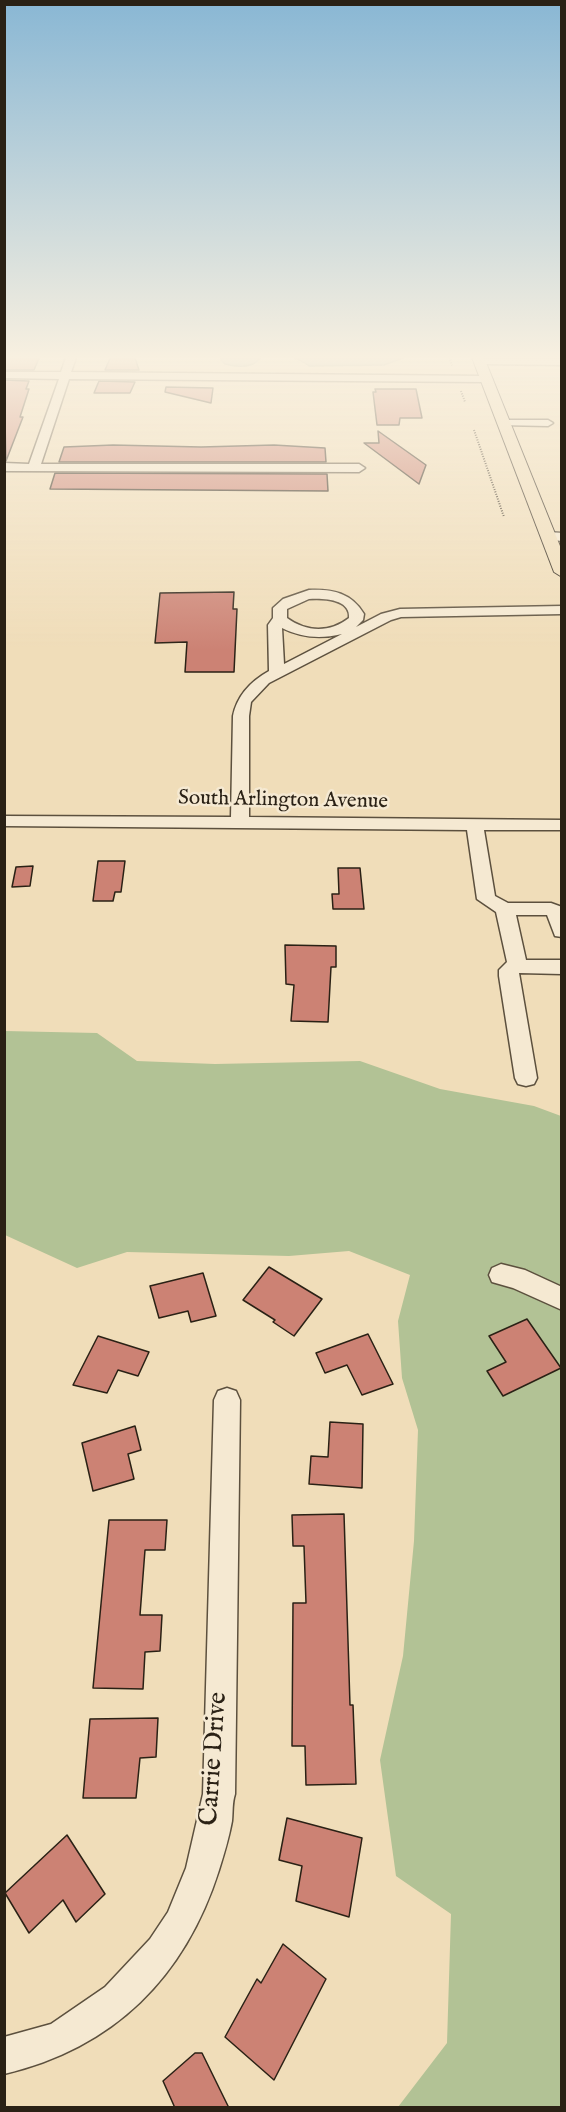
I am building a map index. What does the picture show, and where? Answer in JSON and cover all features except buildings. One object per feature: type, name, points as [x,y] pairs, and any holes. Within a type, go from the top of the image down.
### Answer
[{"type":"main road","points":[[518,454],[554,536],[561,572]]},
{"type":"street","points":[[34,467],[39,454]]},
{"type":"street","points":[[4,467],[359,468]]},
{"type":"street","points":[[277,673],[275,625],[280,620],[280,608],[285,603],[315,594],[348,602],[357,614]]},
{"type":"street","points":[[357,614],[561,610]]},
{"type":"street","points":[[240,822],[241,716],[244,701],[252,689],[277,673],[386,617],[400,613]]},
{"type":"street","points":[[280,620],[295,629],[325,633],[350,625],[357,614]]},
{"type":"street","name":"South Arlington Avenue","points":[[4,821],[561,825]]},
{"type":"street","points":[[475,825],[486,899],[506,909],[551,909],[556,912],[561,931]]},
{"type":"street","points":[[506,909],[517,964]]},
{"type":"street","points":[[517,964],[521,966],[561,966]]},
{"type":"street","points":[[517,964],[509,970],[509,976],[526,1078]]},
{"type":"street","points":[[501,1275],[516,1278],[561,1299]]},
{"type":"street","name":"Carrie Drive","points":[[4,2056],[28,2050],[74,2031],[91,2021],[132,1987],[176,1930],[192,1898],[204,1865],[219,1794],[227,1400]]},
{"type":"path","points":[[482,454],[504,517]]},
{"type":"green space","points":[[5,1031],[97,1033],[137,1061],[215,1064],[360,1061],[440,1089],[534,1106],[561,1116],[561,2107],[398,2107],[447,2043],[451,1914],[396,1876],[380,1760],[403,1656],[414,1541],[418,1430],[402,1378],[398,1321],[410,1275],[349,1251],[289,1256],[127,1252],[77,1268],[5,1235]]}]
